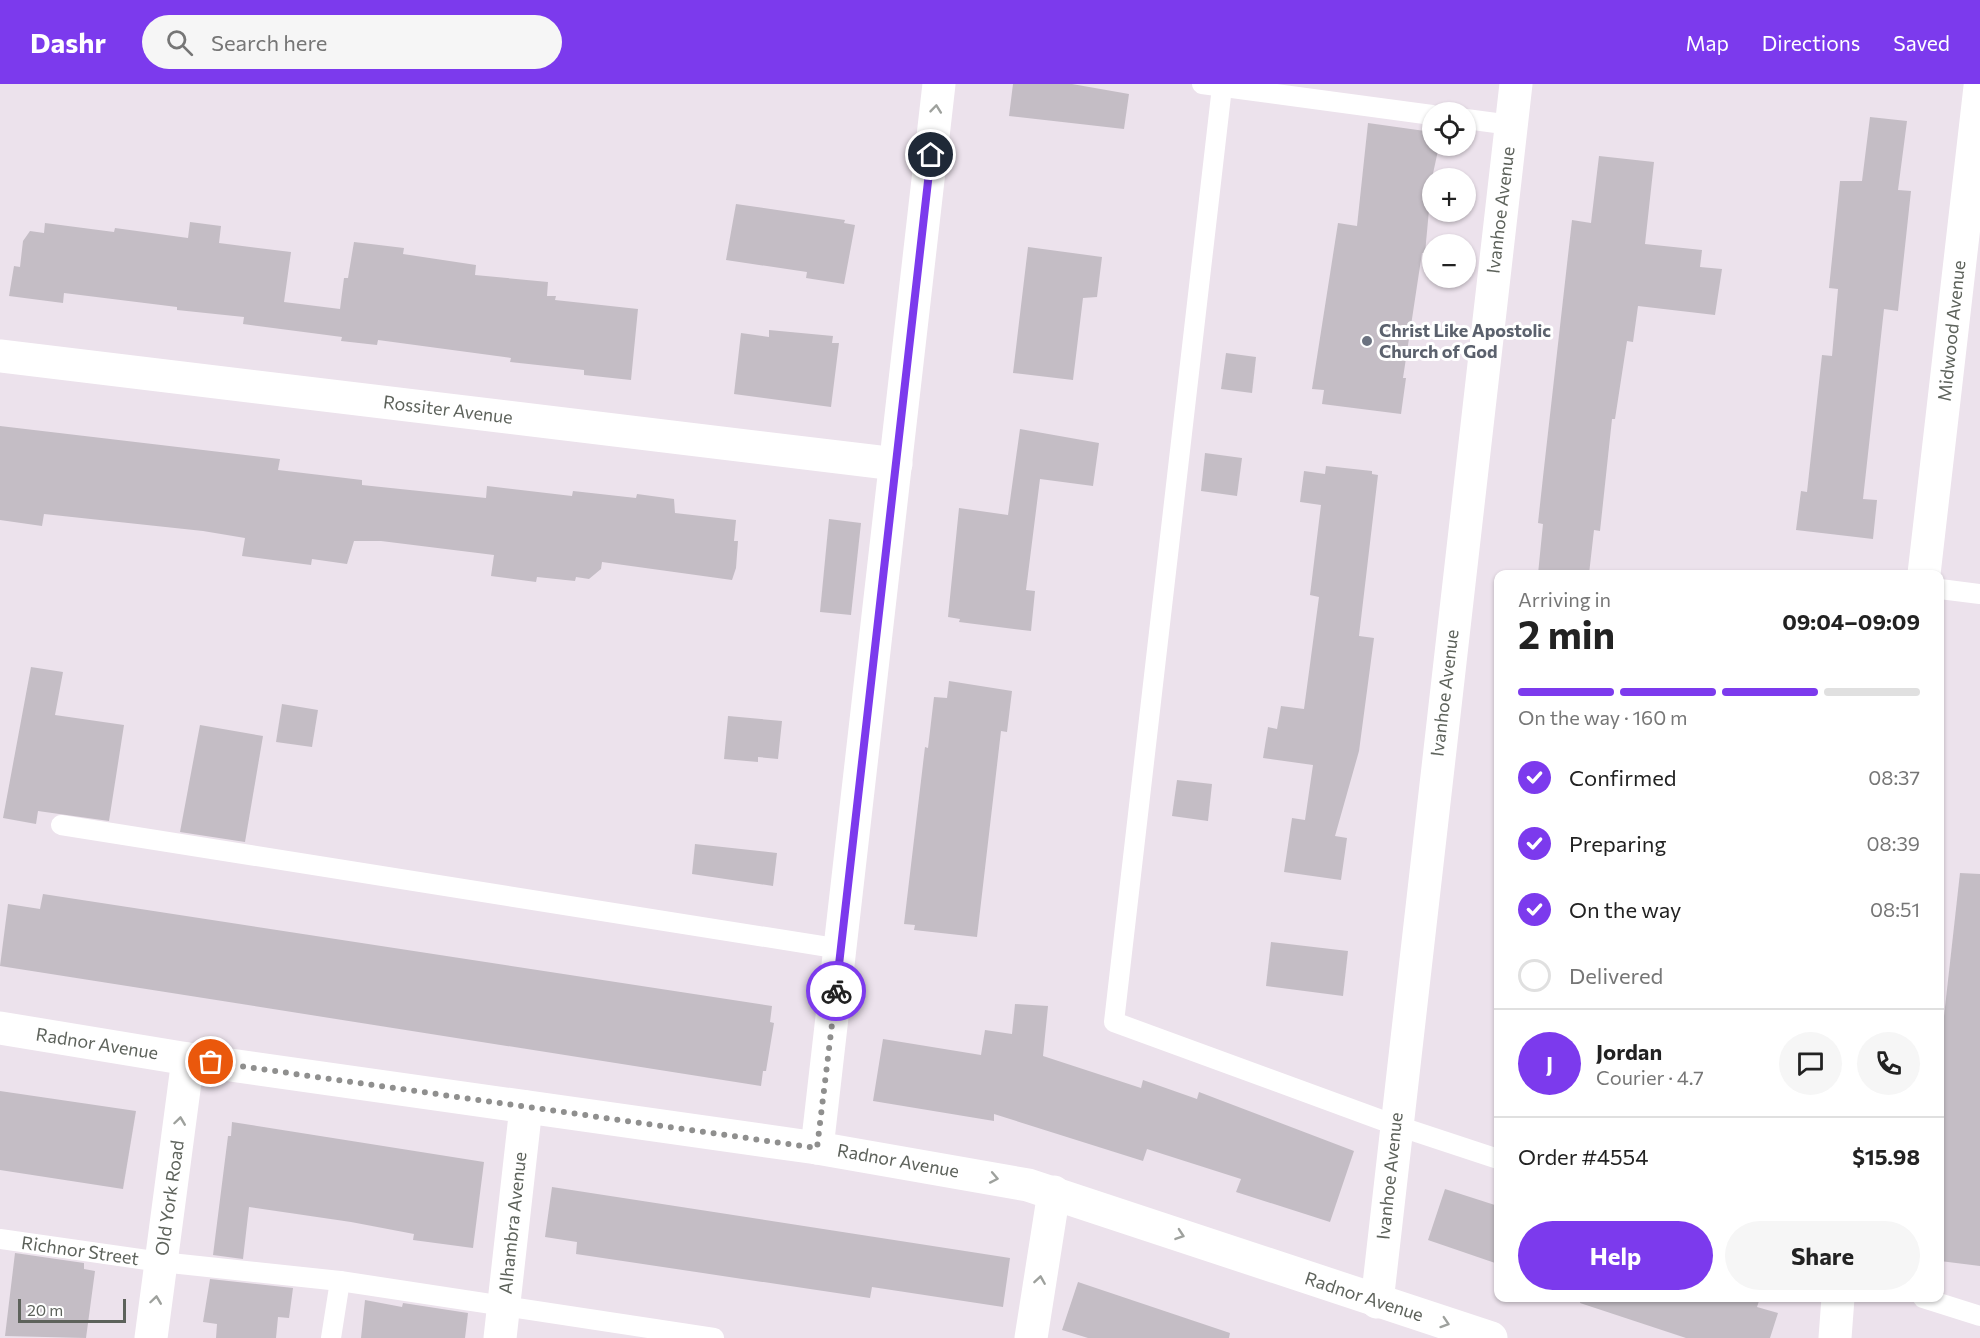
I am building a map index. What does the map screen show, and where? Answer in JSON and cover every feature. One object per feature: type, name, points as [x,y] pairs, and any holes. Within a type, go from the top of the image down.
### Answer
[{"type":"street","points":[[817,1148],[939,84]]},
{"type":"street","name":"Ivanhoe Avenue","points":[[1377,1302],[1395,1125],[1516,84]]},
{"type":"street","name":"Midwood Avenue","points":[[1924,570],[1980,87]]},
{"type":"street","name":"Rossiter Avenue","points":[[0,356],[896,464]]},
{"type":"street","name":"Radnor Avenue","points":[[0,1028],[189,1059],[817,1148],[972,1174],[1054,1192],[1377,1302],[1491,1338]]},
{"type":"street","name":"Old York Road","points":[[151,1338],[189,1059]]},
{"type":"street","name":"Alhambra Avenue","points":[[500,1338],[526,1107]]},
{"type":"street","points":[[1031,1338],[1054,1192]]},
{"type":"street","points":[[1835,1338],[1838,1302]]},
{"type":"lane","points":[[1422,114],[1212,85],[1114,1022],[1395,1125],[1494,1158]]},
{"type":"lane","points":[[1476,120],[1511,125]]},
{"type":"lane","points":[[1944,590],[1980,594]]},
{"type":"lane","points":[[61,825],[841,949]]},
{"type":"lane","name":"Richnor Street","points":[[0,1239],[161,1262],[340,1281],[504,1304],[714,1338]]},
{"type":"lane","points":[[331,1338],[340,1281]]},
{"type":"lane","points":[[1936,1302],[1980,1316]]},
{"type":"building","points":[[1013,84],[1072,84],[1129,94],[1124,129],[1009,116]]},
{"type":"building","points":[[1870,117],[1907,121],[1898,190],[1911,191],[1898,311],[1884,309],[1863,499],[1877,500],[1873,539],[1796,530],[1801,491],[1807,492],[1822,355],[1832,356],[1838,289],[1829,288],[1840,181],[1862,181]]},
{"type":"building","points":[[1368,123],[1422,131],[1422,156],[1437,156],[1434,168],[1422,168],[1422,222],[1428,222],[1427,234],[1422,234],[1422,253],[1403,378],[1406,378],[1401,414],[1322,404],[1324,390],[1312,389],[1338,223],[1357,226]]},
{"type":"building","points":[[1599,156],[1654,162],[1645,244],[1702,250],[1700,267],[1722,269],[1715,315],[1638,306],[1633,342],[1627,341],[1615,419],[1612,419],[1600,531],[1594,530],[1589,570],[1538,570],[1543,524],[1538,523],[1572,220],[1591,223]]},
{"type":"building","points":[[736,204],[845,220],[844,223],[855,225],[844,284],[806,278],[807,272],[726,260]]},
{"type":"building","points":[[190,222],[221,226],[219,243],[291,252],[284,302],[340,309],[344,278],[348,278],[354,242],[404,248],[403,254],[476,265],[475,275],[548,282],[547,296],[556,296],[555,300],[638,309],[631,380],[584,375],[584,370],[510,362],[511,358],[378,340],[377,345],[341,341],[342,337],[243,324],[244,317],[177,310],[177,307],[64,293],[63,303],[9,296],[14,266],[20,267],[23,241],[30,231],[44,233],[45,223],[114,232],[115,228],[188,238]]},
{"type":"building","points":[[1028,247],[1102,257],[1097,297],[1083,298],[1073,380],[1013,373]]},
{"type":"building","points":[[769,330],[833,336],[832,343],[839,343],[831,407],[734,394],[741,333],[769,337]]},
{"type":"building","points":[[1226,353],[1256,357],[1252,393],[1221,389]]},
{"type":"building","points":[[0,426],[280,459],[278,470],[362,480],[362,485],[486,498],[487,486],[572,496],[573,491],[636,498],[637,494],[674,499],[675,513],[736,520],[734,541],[738,541],[736,568],[732,580],[602,562],[601,569],[589,579],[576,577],[575,581],[537,577],[536,582],[491,576],[494,555],[381,541],[354,541],[347,564],[312,559],[311,565],[242,556],[245,538],[203,531],[44,514],[42,526],[0,520]]},
{"type":"building","points":[[1020,429],[1099,443],[1093,486],[1040,479],[1026,590],[1035,591],[1031,631],[959,622],[960,619],[948,617],[959,508],[1008,515]]},
{"type":"building","points":[[1205,453],[1242,458],[1237,496],[1201,491]]},
{"type":"building","points":[[1326,466],[1372,471],[1372,474],[1378,475],[1359,636],[1374,638],[1359,751],[1335,836],[1347,838],[1341,880],[1284,872],[1292,818],[1305,820],[1313,765],[1263,758],[1268,727],[1277,729],[1281,706],[1304,709],[1319,597],[1310,595],[1321,505],[1300,502],[1304,471],[1325,474]]},
{"type":"building","points":[[829,519],[861,523],[851,615],[820,612]]},
{"type":"building","points":[[31,667],[63,672],[55,715],[124,725],[109,821],[38,811],[36,824],[3,818]]},
{"type":"building","points":[[949,681],[1012,691],[1007,732],[1001,731],[977,937],[914,930],[915,925],[904,924],[925,747],[928,748],[934,697],[947,698]]},
{"type":"building","points":[[282,704],[318,710],[312,747],[276,742]]},
{"type":"building","points":[[728,716],[782,721],[778,759],[758,757],[758,762],[724,759]]},
{"type":"building","points":[[200,725],[263,736],[245,842],[180,832]]},
{"type":"building","points":[[1177,780],[1212,784],[1208,821],[1172,816]]},
{"type":"building","points":[[695,844],[777,853],[773,886],[692,874]]},
{"type":"building","points":[[1960,873],[1980,874],[1980,1266],[1944,1262],[1944,1016]]},
{"type":"building","points":[[43,894],[772,1006],[770,1022],[774,1023],[766,1071],[763,1071],[761,1086],[0,966],[8,904],[40,909]]},
{"type":"building","points":[[1271,942],[1348,951],[1343,996],[1266,986]]},
{"type":"building","points":[[1015,1004],[1048,1006],[1043,1056],[1141,1088],[1143,1080],[1197,1099],[1199,1092],[1354,1151],[1330,1222],[1236,1192],[1241,1179],[1147,1149],[1143,1161],[994,1114],[994,1121],[873,1101],[883,1039],[981,1055],[985,1030],[1012,1034]]},
{"type":"building","points":[[0,1091],[136,1111],[123,1189],[0,1170]]},
{"type":"building","points":[[232,1122],[484,1162],[473,1248],[413,1240],[414,1234],[351,1222],[249,1207],[243,1259],[213,1255],[228,1136],[231,1136]]},
{"type":"building","points":[[552,1187],[1010,1258],[1003,1307],[872,1287],[870,1298],[576,1254],[577,1242],[545,1237]]},
{"type":"building","points":[[1445,1189],[1494,1205],[1494,1263],[1428,1240]]},
{"type":"building","points":[[15,1253],[84,1263],[84,1269],[95,1271],[86,1338],[5,1336]]},
{"type":"building","points":[[210,1279],[293,1288],[289,1318],[278,1317],[276,1338],[216,1338],[217,1324],[203,1322]]},
{"type":"building","points":[[1078,1282],[1230,1333],[1229,1338],[1088,1338],[1062,1330]]},
{"type":"building","points":[[365,1300],[402,1307],[403,1303],[468,1313],[465,1338],[361,1338]]},
{"type":"building","points":[[1759,1302],[1757,1307],[1778,1313],[1770,1338],[1686,1338],[1580,1303]]},
{"type":"way so far","points":[[211,1062],[817,1148],[836,991]]},
{"type":"place","name":"Christ Like Apostolic Church of God","points":[[1367,341]]},
{"type":"route","points":[[836,991],[931,155]]}]
